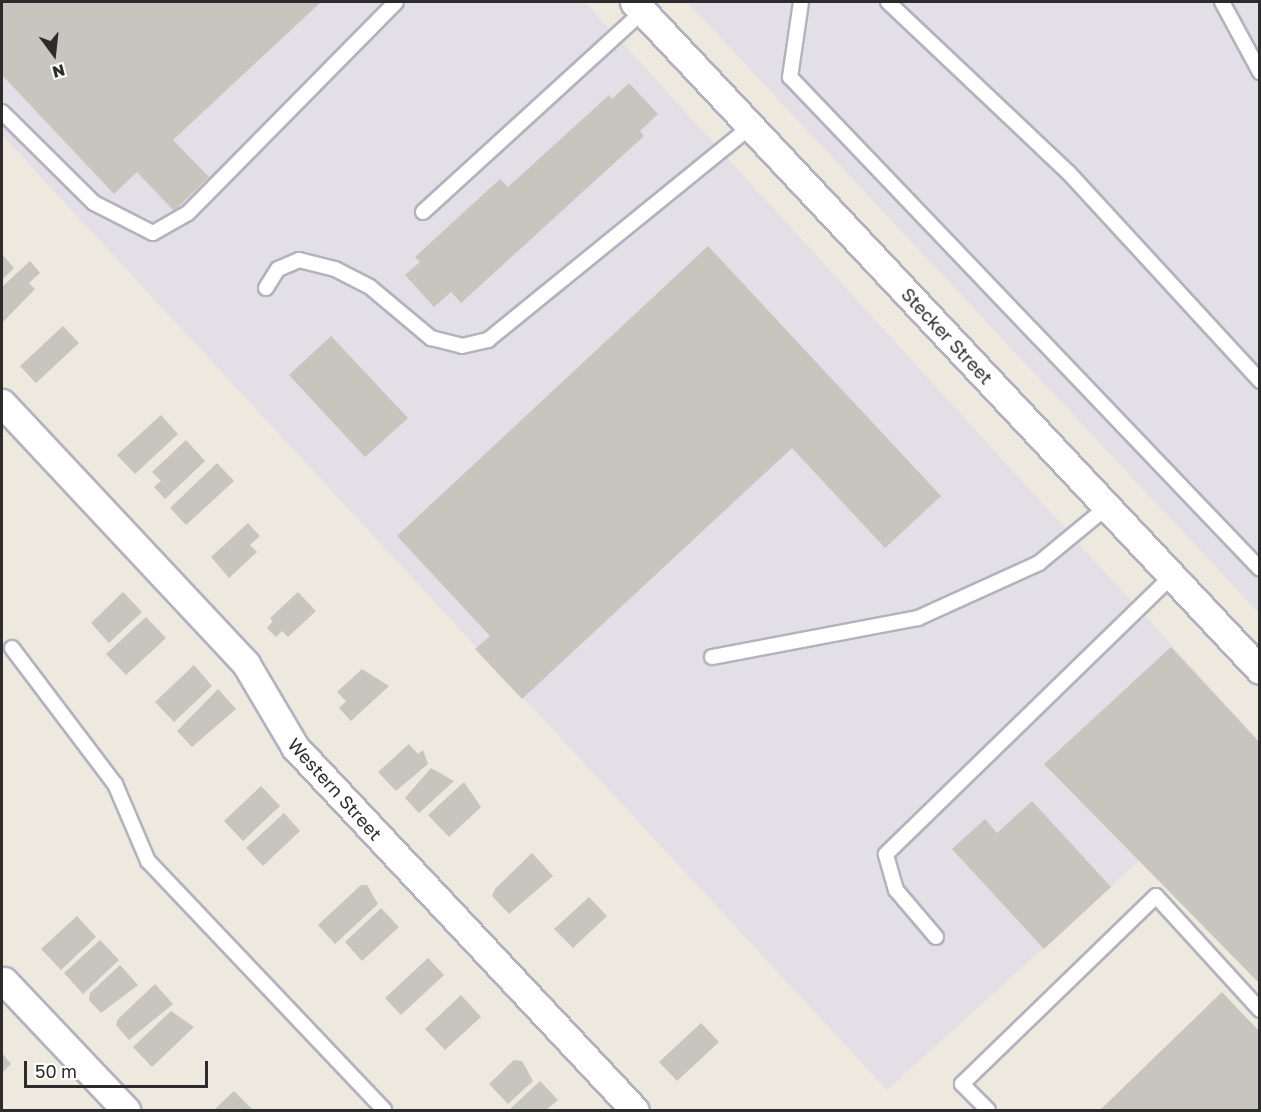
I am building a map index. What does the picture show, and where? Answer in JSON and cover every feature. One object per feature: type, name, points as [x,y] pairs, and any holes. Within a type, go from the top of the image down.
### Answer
[{"type":"street","name":"Stecker Street","points":[[639,6],[1260,670]]},
{"type":"street","name":"Western Street","points":[[2,403],[246,664],[295,747],[635,1110]]},
{"type":"street","points":[[4,981],[126,1110]]},
{"type":"lane","points":[[2,112],[94,203],[153,233],[188,213],[396,2]]},
{"type":"lane","points":[[801,2],[790,77],[1260,569]]},
{"type":"lane","points":[[888,2],[1068,172],[1260,381]]},
{"type":"lane","points":[[1222,2],[1260,72]]},
{"type":"lane","points":[[423,212],[639,6]]},
{"type":"lane","points":[[266,288],[278,269],[299,260],[369,287],[431,338],[462,346],[488,340],[751,126]]},
{"type":"lane","points":[[712,657],[918,618],[1039,563],[1107,507]]},
{"type":"lane","points":[[936,937],[896,890],[886,854],[1172,576]]},
{"type":"lane","points":[[12,648],[115,784],[148,861],[384,1110]]},
{"type":"lane","points":[[988,1110],[962,1084],[1156,896],[1260,1010]]},
{"type":"shaded area","points":[[2,2],[585,2],[1259,741],[1259,752],[887,1090],[2,135]]},
{"type":"shaded area","points":[[687,2],[1259,2],[1259,613]]},
{"type":"building","points":[[2,2],[321,2],[173,140],[209,177],[174,211],[137,172],[114,194],[2,75]]},
{"type":"building","points":[[629,83],[658,114],[640,131],[644,136],[461,303],[451,292],[434,307],[405,275],[420,262],[415,257],[500,179],[508,187],[609,95],[612,99]]},
{"type":"building","points":[[708,246],[941,496],[885,548],[792,448],[522,699],[475,649],[490,636],[397,536]]},
{"type":"building","points":[[2,254],[14,268],[2,280]]},
{"type":"building","points":[[30,261],[40,273],[29,283],[35,289],[2,323],[2,287]]},
{"type":"building","points":[[63,326],[79,343],[36,383],[20,366]]},
{"type":"building","points":[[331,336],[408,418],[365,457],[289,375]]},
{"type":"building","points":[[161,415],[178,434],[135,474],[117,455]]},
{"type":"building","points":[[186,440],[205,461],[165,499],[154,487],[161,481],[152,472]]},
{"type":"building","points":[[217,463],[234,481],[186,525],[170,508]]},
{"type":"building","points":[[248,523],[260,536],[250,545],[257,552],[229,578],[211,557]]},
{"type":"building","points":[[123,592],[142,612],[109,643],[91,623]]},
{"type":"building","points":[[298,592],[316,611],[288,637],[282,631],[276,637],[267,628],[273,621],[270,618]]},
{"type":"building","points":[[146,617],[166,638],[126,675],[106,654]]},
{"type":"building","points":[[1171,647],[1260,743],[1260,984],[1044,764]]},
{"type":"building","points":[[194,665],[212,686],[174,722],[155,702]]},
{"type":"building","points":[[362,669],[389,686],[351,721],[339,708],[346,701],[337,692]]},
{"type":"building","points":[[218,689],[236,709],[192,747],[177,731]]},
{"type":"building","points":[[409,744],[418,754],[423,750],[428,764],[396,791],[378,772]]},
{"type":"building","points":[[431,768],[454,781],[419,813],[405,798]]},
{"type":"building","points":[[464,782],[481,807],[449,837],[428,815]]},
{"type":"building","points":[[261,786],[280,806],[243,841],[224,821]]},
{"type":"building","points":[[1032,801],[1111,887],[1044,949],[952,849],[985,819],[997,833]]},
{"type":"building","points":[[284,813],[300,831],[263,866],[246,848]]},
{"type":"building","points":[[532,853],[553,876],[509,914],[492,896],[495,889]]},
{"type":"building","points":[[361,885],[367,885],[378,904],[335,944],[318,925]]},
{"type":"building","points":[[589,897],[607,916],[573,948],[554,929]]},
{"type":"building","points":[[381,908],[399,927],[362,961],[345,942]]},
{"type":"building","points":[[77,916],[96,937],[61,970],[41,949]]},
{"type":"building","points":[[100,940],[119,960],[83,994],[64,973]]},
{"type":"building","points":[[428,958],[444,975],[401,1015],[385,998]]},
{"type":"building","points":[[120,965],[138,985],[101,1013],[89,1000],[90,993]]},
{"type":"building","points":[[155,984],[173,1004],[129,1040],[116,1025],[118,1019]]},
{"type":"building","points":[[1222,992],[1260,1032],[1260,1110],[1100,1110]]},
{"type":"building","points":[[461,995],[481,1017],[445,1050],[425,1029]]},
{"type":"building","points":[[171,1011],[194,1027],[152,1067],[133,1047]]},
{"type":"building","points":[[701,1023],[719,1042],[677,1081],[659,1062]]},
{"type":"building","points":[[2,1053],[11,1064],[2,1073]]},
{"type":"building","points":[[514,1060],[522,1061],[533,1081],[508,1104],[489,1084]]},
{"type":"building","points":[[540,1081],[558,1100],[546,1110],[509,1110]]},
{"type":"building","points":[[234,1091],[253,1110],[214,1110]]}]
